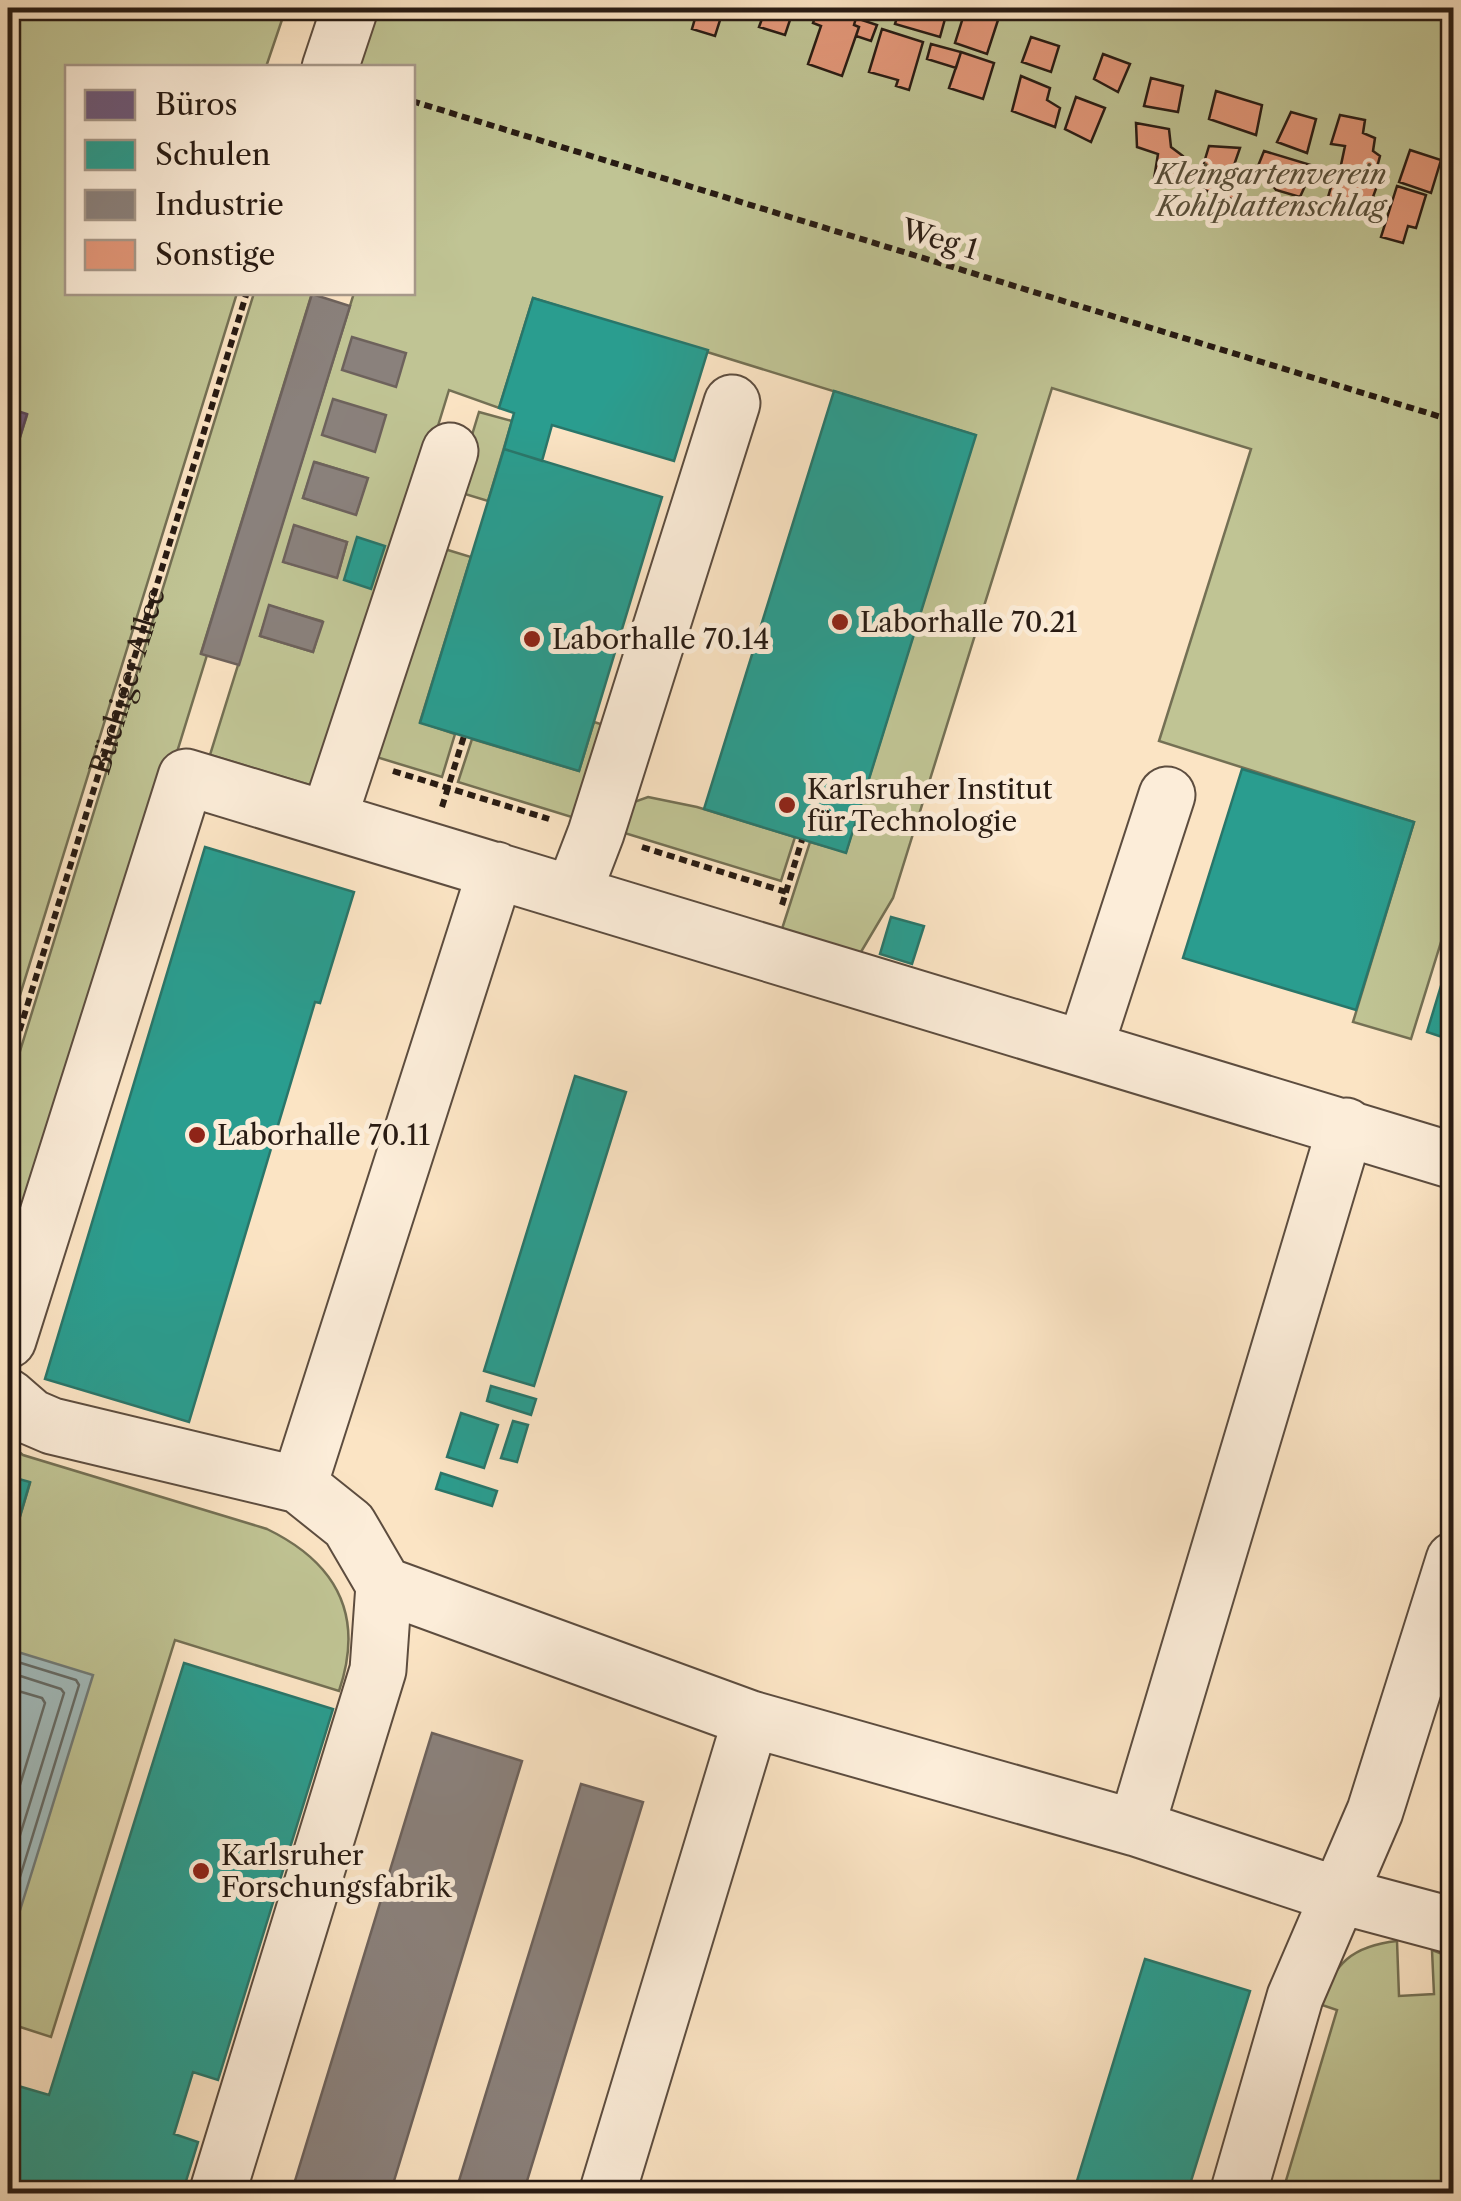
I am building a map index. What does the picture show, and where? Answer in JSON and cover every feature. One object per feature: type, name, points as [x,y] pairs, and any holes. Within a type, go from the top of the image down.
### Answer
[{"type":"street","points":[[331,65],[350,8]]},
{"type":"street","points":[[573,893],[596,833],[732,403]]},
{"type":"street","points":[[328,820],[450,451]]},
{"type":"street","points":[[8,1340],[186,777],[1454,1160]]},
{"type":"street","points":[[1085,1047],[1167,795]]},
{"type":"street","points":[[300,1485],[496,870]]},
{"type":"street","points":[[1136,1828],[1346,1126]]},
{"type":"street","points":[[8,1397],[30,1417],[52,1426],[300,1485],[349,1526],[384,1585],[378,1670],[217,2194]]},
{"type":"street","points":[[1238,2194],[1295,1997],[1375,1811],[1454,1560]]},
{"type":"street","points":[[384,1585],[751,1719],[1136,1828],[1338,1896],[1454,1926]]},
{"type":"street","points":[[607,2194],[751,1719]]},
{"type":"path","name":"Weg 1","points":[[415,101],[1454,421]]},
{"type":"path","name":"Büchiger Allee","points":[[8,1068],[246,295]]},
{"type":"path","points":[[428,850],[464,736]]},
{"type":"path","points":[[768,951],[802,840]]},
{"type":"green space","points":[[8,8],[286,8],[267,65],[65,65],[65,295],[236,295],[8,1034],[8,476],[27,415],[8,408]]},
{"type":"green space","name":"Kleingartenverein Kohlplattenschlag","points":[[374,8],[1453,8],[1454,900],[1411,1039],[1353,1022],[1414,822],[1159,741],[1251,449],[1052,388],[893,898],[858,957],[781,932],[810,842],[846,852],[975,435],[533,298],[499,408],[449,390],[331,774],[313,786],[210,755],[353,295],[415,295],[415,65],[359,65]],"holes":[[[315,462],[367,478],[356,514],[303,498]],[[294,526],[347,542],[337,577],[284,562]],[[270,606],[322,621],[313,652],[260,636]]]},
{"type":"green space","points":[[253,295],[311,295],[201,653],[207,655],[8,1299],[8,1090]]},
{"type":"green space","points":[[479,412],[512,421],[488,501],[455,491]]},
{"type":"green space","points":[[438,547],[471,557],[420,722],[455,734],[442,777],[373,756]]},
{"type":"green space","points":[[594,722],[607,726],[578,819],[458,782],[472,739],[579,771]]},
{"type":"green space","points":[[648,797],[697,807],[795,837],[781,881],[618,831],[634,802]]},
{"type":"green space","points":[[8,1443],[23,1455],[267,1529],[311,1558],[327,1575],[339,1594],[349,1638],[339,1691],[175,1640],[51,2037],[8,2023],[8,1557],[30,1483],[8,1476]]},
{"type":"green space","points":[[1397,1941],[1399,1996],[1434,1994],[1432,1950],[1453,1958],[1453,2193],[1282,2194],[1337,2010],[1319,2004],[1325,1990],[1339,1967],[1357,1952]]},
{"type":"water","points":[[8,1649],[93,1675],[8,1949]]},
{"type":"building: Büros","points":[[8,408],[27,414],[8,476]]},
{"type":"building: Schulen","points":[[533,298],[708,350],[674,461],[552,425],[542,461],[504,449],[514,413],[499,408]]},
{"type":"building: Schulen","name":"Laborhalle 70.21","points":[[834,391],[976,435],[846,853],[704,809]]},
{"type":"building: Schulen","name":"Laborhalle 70.14","points":[[504,449],[662,497],[579,771],[420,723]]},
{"type":"building: Schulen","points":[[357,537],[385,546],[371,589],[344,580]]},
{"type":"building: Schulen","points":[[1242,769],[1414,822],[1356,1010],[1183,958]]},
{"type":"building: Schulen","name":"Laborhalle 70.11","points":[[205,847],[354,892],[320,1003],[315,1002],[189,1422],[45,1379]]},
{"type":"building: Schulen","points":[[891,917],[924,926],[912,964],[880,954]]},
{"type":"building: Schulen","points":[[1454,943],[1454,1041],[1427,1032]]},
{"type":"building: Schulen","points":[[575,1076],[626,1092],[534,1386],[484,1371]]},
{"type":"building: Schulen","points":[[491,1386],[536,1399],[531,1415],[487,1401]]},
{"type":"building: Schulen","points":[[461,1413],[498,1425],[484,1468],[447,1457]]},
{"type":"building: Schulen","points":[[513,1421],[528,1425],[517,1462],[501,1458]]},
{"type":"building: Schulen","points":[[441,1473],[497,1491],[492,1506],[436,1489]]},
{"type":"building: Schulen","points":[[8,1476],[30,1482],[8,1557]]},
{"type":"building: Schulen","name":"Karlsruher Forschungsfabrik","points":[[184,1663],[333,1709],[218,2080],[193,2072],[174,2134],[198,2142],[182,2194],[8,2194],[8,2083],[49,2095]]},
{"type":"building: Schulen","points":[[1145,1959],[1250,1991],[1187,2194],[1073,2194]]},
{"type":"building: Industrie","points":[[312,295],[350,306],[239,665],[201,654]]},
{"type":"building: Industrie","points":[[352,337],[406,353],[396,387],[342,370]]},
{"type":"building: Industrie","points":[[333,399],[386,415],[375,452],[322,435]]},
{"type":"building: Industrie","points":[[314,462],[368,478],[356,515],[303,498]]},
{"type":"building: Industrie","points":[[294,525],[347,542],[337,578],[283,562]]},
{"type":"building: Industrie","points":[[269,605],[323,622],[313,652],[260,636]]},
{"type":"building: Industrie","points":[[432,1733],[522,1761],[390,2194],[291,2194]]},
{"type":"building: Industrie","points":[[581,1784],[643,1802],[523,2194],[455,2194]]},
{"type":"building: Sonstige","points":[[698,8],[722,14],[715,36],[692,29]]},
{"type":"building: Sonstige","points":[[766,8],[794,8],[785,35],[759,27]]},
{"type":"building: Sonstige","points":[[818,8],[856,18],[854,25],[859,27],[842,76],[808,64],[821,26],[813,23]]},
{"type":"building: Sonstige","points":[[900,8],[948,8],[940,37],[895,24]]},
{"type":"building: Sonstige","points":[[966,8],[999,17],[987,54],[955,43]]},
{"type":"building: Sonstige","points":[[856,18],[877,25],[871,41],[856,36]]},
{"type":"building: Sonstige","points":[[882,29],[923,42],[909,90],[896,86],[898,80],[869,72]]},
{"type":"building: Sonstige","points":[[1031,37],[1059,46],[1051,72],[1022,62]]},
{"type":"building: Sonstige","points":[[931,44],[961,52],[956,68],[927,59]]},
{"type":"building: Sonstige","points":[[961,52],[994,63],[983,99],[949,88]]},
{"type":"building: Sonstige","points":[[1103,54],[1130,64],[1118,92],[1094,79]]},
{"type":"building: Sonstige","points":[[1021,76],[1050,88],[1047,100],[1060,108],[1055,127],[1012,111]]},
{"type":"building: Sonstige","points":[[1151,78],[1183,86],[1178,112],[1144,106]]},
{"type":"building: Sonstige","points":[[1216,91],[1262,105],[1256,135],[1209,119]]},
{"type":"building: Sonstige","points":[[1076,97],[1105,108],[1091,142],[1065,129]]},
{"type":"building: Sonstige","points":[[1291,112],[1316,119],[1307,153],[1277,142]]},
{"type":"building: Sonstige","points":[[1340,115],[1365,120],[1363,133],[1375,138],[1373,151],[1380,156],[1375,175],[1341,165],[1345,146],[1331,144]]},
{"type":"building: Sonstige","points":[[1136,123],[1169,129],[1171,147],[1183,156],[1180,182],[1154,179],[1158,154],[1137,147]]},
{"type":"building: Sonstige","points":[[1209,146],[1240,148],[1232,171],[1240,179],[1234,200],[1204,190],[1200,176]]},
{"type":"building: Sonstige","points":[[1410,150],[1441,160],[1431,193],[1399,182]]},
{"type":"building: Sonstige","points":[[1264,151],[1314,166],[1300,197],[1276,190],[1258,166]]},
{"type":"building: Sonstige","points":[[1334,177],[1377,186],[1366,216],[1326,204]]},
{"type":"building: Sonstige","points":[[1397,186],[1426,195],[1416,228],[1408,226],[1403,243],[1381,237]]},
{"type":"place","name":"Laborhalle 70.21","points":[[840,622]]},
{"type":"place","name":"Laborhalle 70.14","points":[[532,639]]},
{"type":"place","name":"Karlsruher Institut für Technologie","points":[[787,805]]},
{"type":"place","name":"Laborhalle 70.11","points":[[197,1135]]},
{"type":"place","name":"Karlsruher Forschungsfabrik","points":[[201,1871]]}]
